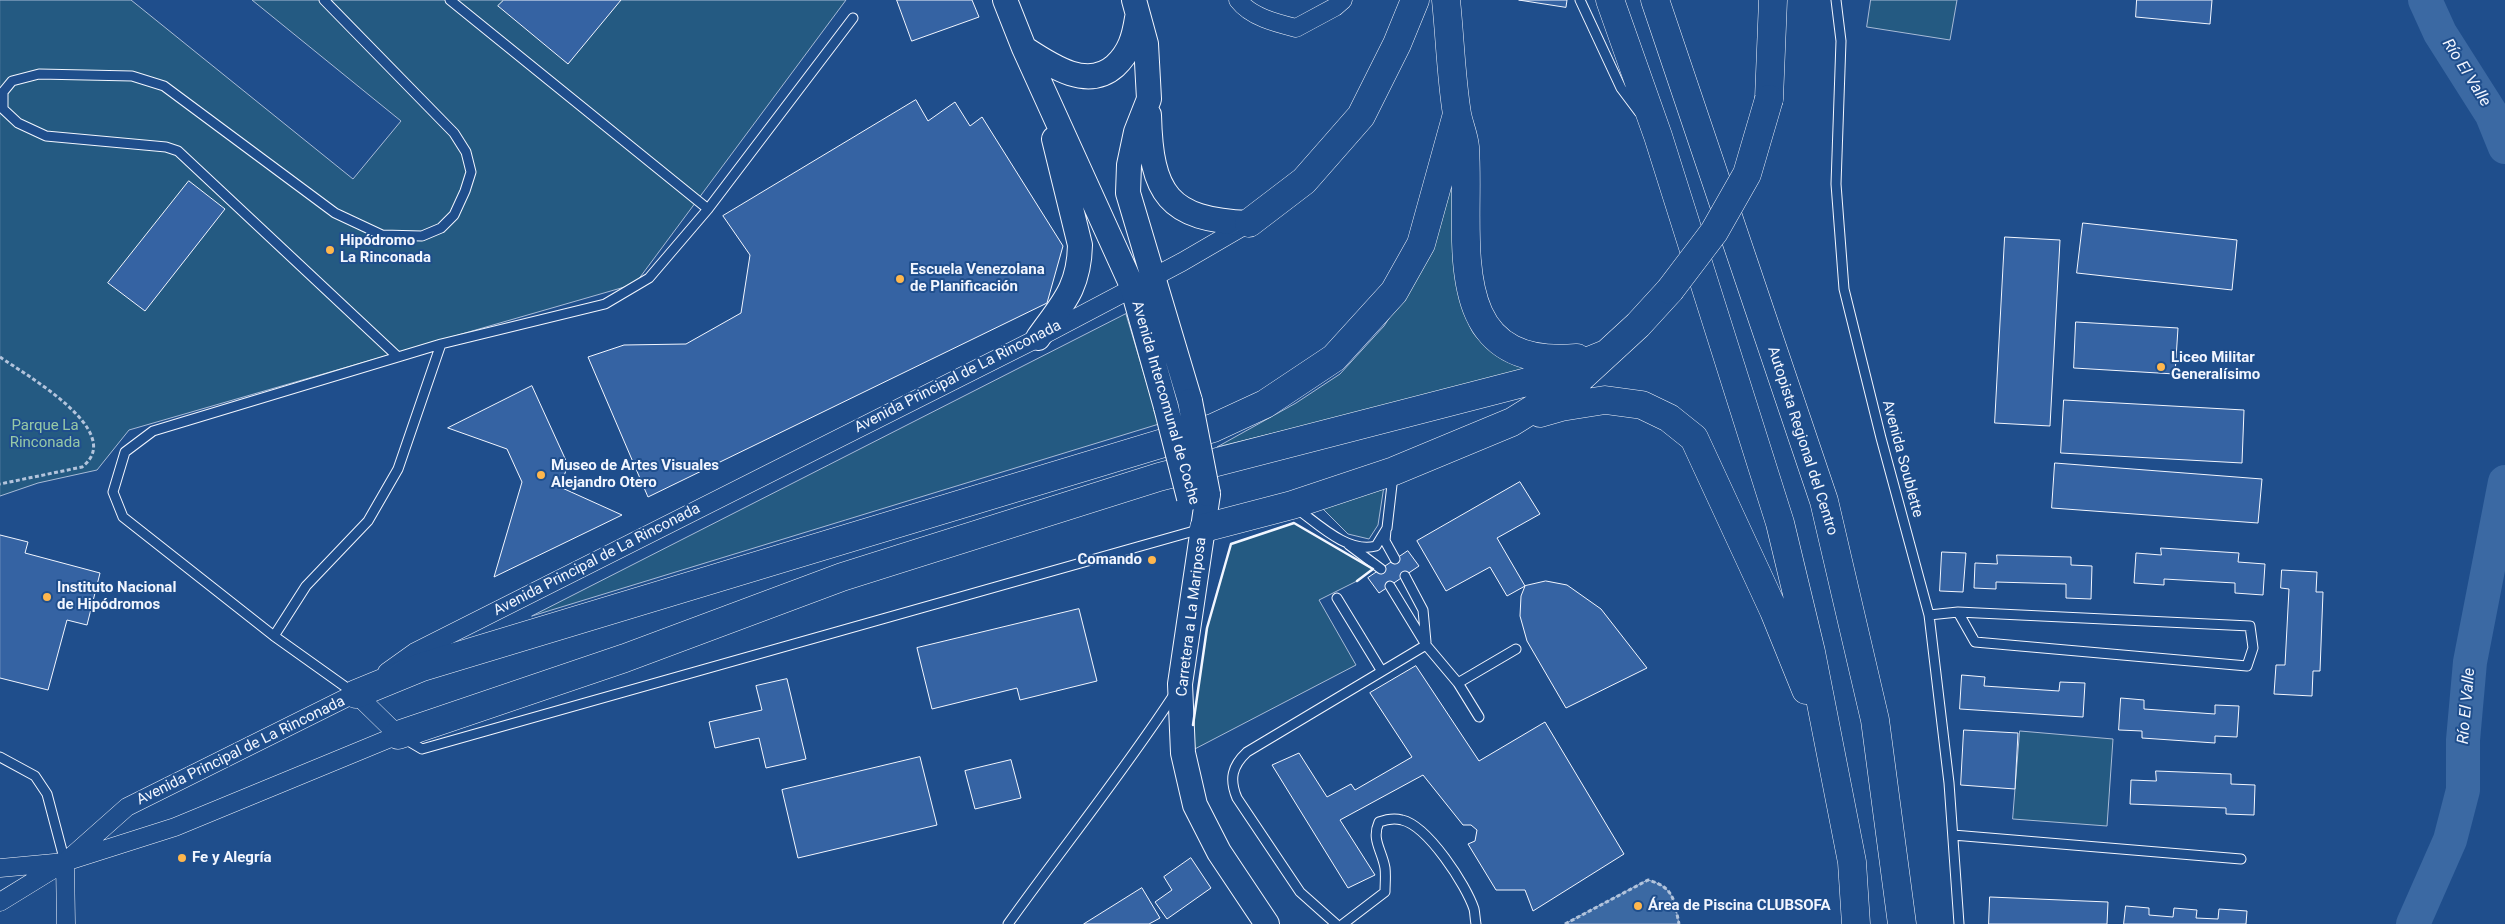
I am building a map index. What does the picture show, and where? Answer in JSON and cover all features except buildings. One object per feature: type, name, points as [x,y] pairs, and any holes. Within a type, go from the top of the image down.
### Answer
[{"type":"highway","points":[[1249,224],[1304,181],[1361,116],[1397,44],[1415,0]]},
{"type":"highway","points":[[1446,0],[1457,114],[1464,146],[1465,231],[1475,307],[1490,334],[1509,348],[1529,357],[1551,360],[1606,354]]},
{"type":"highway","points":[[1610,0],[1658,136],[1780,523],[1811,652],[1852,862],[1856,924]]},
{"type":"highway","name":"Autopista Regional del Centro","points":[[1655,0],[1824,501],[1875,720],[1902,924]]},
{"type":"highway","points":[[1512,422],[1576,382],[1638,325],[1670,290],[1714,232],[1747,174],[1769,99],[1773,0]]},
{"type":"highway","points":[[356,694],[422,666],[1213,428],[1265,404],[1334,358],[1394,292],[1421,244],[1457,114]]},
{"type":"highway","points":[[398,736],[625,658],[851,574],[1159,477],[1554,375],[1606,354]]},
{"type":"highway","points":[[1204,528],[1292,505],[1394,471],[1512,422],[1561,407],[1605,400],[1642,405],[1669,418],[1694,438],[1774,611],[1828,743]]},
{"type":"main road","name":"Avenida Intercomunal de Coche","points":[[1005,0],[1024,48],[1051,107],[1142,282],[1190,401],[1198,496],[1204,528]]},
{"type":"main road","name":"Avenida Intercomunal de Coche","points":[[1136,5],[1146,44],[1149,99],[1136,132],[1129,165],[1128,193],[1142,282],[1166,407],[1198,496]]},
{"type":"main road","points":[[1024,48],[1049,64],[1065,71],[1081,76],[1097,77],[1110,70],[1130,49],[1135,30],[1136,5]]},
{"type":"main road","points":[[1149,99],[1150,146],[1156,174],[1164,192],[1176,206],[1188,213],[1223,222],[1249,224]]},
{"type":"main road","points":[[1038,338],[1067,298],[1078,272],[1080,258],[1080,245],[1055,144],[1051,107]]},
{"type":"main road","name":"Carretera a La Mariposa","points":[[1204,528],[1180,684],[1182,753],[1195,805],[1219,852],[1267,924]]},
{"type":"street","points":[[1238,0],[1243,7],[1272,22],[1296,28],[1335,7],[1342,0]]},
{"type":"street","name":"Avenida Principal de La Rinconada","points":[[0,902],[65,862],[127,807],[356,694],[415,652],[1038,338],[1182,262],[1249,224]]},
{"type":"street","points":[[356,694],[398,736]]},
{"type":"street","name":"Avenida Principal de La Rinconada","points":[[0,868],[65,862],[184,824],[398,736]]},
{"type":"street","points":[[65,862],[66,924]]},
{"type":"lane","points":[[324,0],[454,133],[466,152],[471,172],[465,191],[454,215],[441,228],[422,236],[382,235],[335,213],[164,86],[132,76],[39,74],[12,81],[3,92],[3,109],[18,124],[46,136],[166,147],[178,151],[398,357]]},
{"type":"lane","points":[[450,0],[708,209]]},
{"type":"lane","points":[[1580,0],[1621,88],[1658,136]]},
{"type":"lane","name":"Avenida Soublette","points":[[1836,0],[1841,42],[1836,184],[1844,289],[1881,438],[1929,615],[1949,783],[1959,924]]},
{"type":"lane","points":[[356,694],[274,636],[124,517],[113,492],[126,452],[153,431],[441,344],[605,304],[649,278],[708,209],[853,18]]},
{"type":"lane","points":[[274,636],[306,586],[368,521],[398,469],[441,344]]},
{"type":"lane","points":[[1394,471],[1385,541],[1395,560]]},
{"type":"lane","points":[[1292,505],[1381,569]]},
{"type":"lane","points":[[398,736],[422,749],[1204,528]]},
{"type":"lane","points":[[1344,542],[1369,548],[1376,546],[1387,528]]},
{"type":"lane","points":[[1405,576],[1423,610],[1426,645]]},
{"type":"lane","points":[[1390,586],[1426,645],[1458,683],[1480,717]]},
{"type":"lane","points":[[1336,598],[1381,670]]},
{"type":"lane","points":[[1929,615],[1958,612],[2250,626],[2253,648],[2247,666],[1975,642],[1958,612]]},
{"type":"lane","points":[[1336,924],[1300,892],[1237,798],[1231,784],[1233,770],[1247,752],[1381,670],[1426,645]]},
{"type":"lane","points":[[1458,683],[1516,649]]},
{"type":"lane","points":[[1008,924],[1052,862],[1135,754],[1180,684]]},
{"type":"lane","points":[[0,757],[35,776],[47,794],[65,862]]},
{"type":"lane","points":[[1343,924],[1386,892],[1385,867],[1378,848],[1375,832],[1380,822],[1388,819],[1403,820],[1418,830],[1445,857],[1474,910],[1476,924]]},
{"type":"lane","points":[[1953,835],[2241,859]]},
{"type":"path","points":[[0,357],[72,409],[88,428],[94,447],[90,461],[82,467],[0,484]]},
{"type":"path","points":[[1565,924],[1648,880],[1662,884],[1674,898],[1679,924]]},
{"type":"green space","name":"Hipódromo La Rinconada","points":[[0,0],[131,0],[353,179],[401,121],[252,0],[846,0],[635,284],[129,430],[97,470],[38,483],[0,496]]},
{"type":"green space","points":[[1871,0],[1957,0],[1950,40],[1867,27]]},
{"type":"green space","points":[[1455,160],[1460,277],[1468,321],[1474,334],[1487,347],[1503,356],[1537,369],[1217,447],[1296,403],[1340,374],[1384,326],[1414,280]]},
{"type":"green space","points":[[1126,314],[1159,424],[532,616]]},
{"type":"green space","points":[[1384,486],[1378,525],[1369,539],[1348,534],[1322,508]]},
{"type":"green space","points":[[1294,523],[1373,569],[1357,581],[1319,600],[1356,665],[1189,752],[1207,628],[1231,544]]},
{"type":"green space","points":[[2020,731],[2113,739],[2107,826],[2013,819]]},
{"type":"shaded area","name":"Área de Piscina CLUBSOFA","points":[[1648,880],[1663,886],[1668,891],[1674,901],[1679,924],[1565,924]]},
{"type":"waterway","name":"Río El Valle","points":[[2425,0],[2440,33],[2492,115],[2505,147]]},
{"type":"waterway","name":"Río El Valle","points":[[2413,924],[2450,840],[2463,790],[2463,740],[2470,662],[2505,482]]},
{"type":"wall","points":[[1193,725],[1207,628],[1231,544],[1294,523],[1373,569],[1357,581]]},
{"type":"place","name":"Hipódromo La Rinconada","points":[[330,250]]},
{"type":"place","name":"Escuela Venezolana de Planificación","points":[[900,279]]},
{"type":"place","name":"Liceo Militar Generalísimo","points":[[2161,367]]},
{"type":"place","name":"Museo de Artes Visuales Alejandro Otero","points":[[541,475]]},
{"type":"place","name":"Comando","points":[[1152,560]]},
{"type":"place","name":"Instituto Nacional de Hipódromos","points":[[47,597]]},
{"type":"place","name":"Fe y Alegría","points":[[182,858]]},
{"type":"place","name":"Área de Piscina CLUBSOFA","points":[[1638,906]]},
{"type":"park label","name":"Parque La Rinconada","points":[[45,434]]}]
